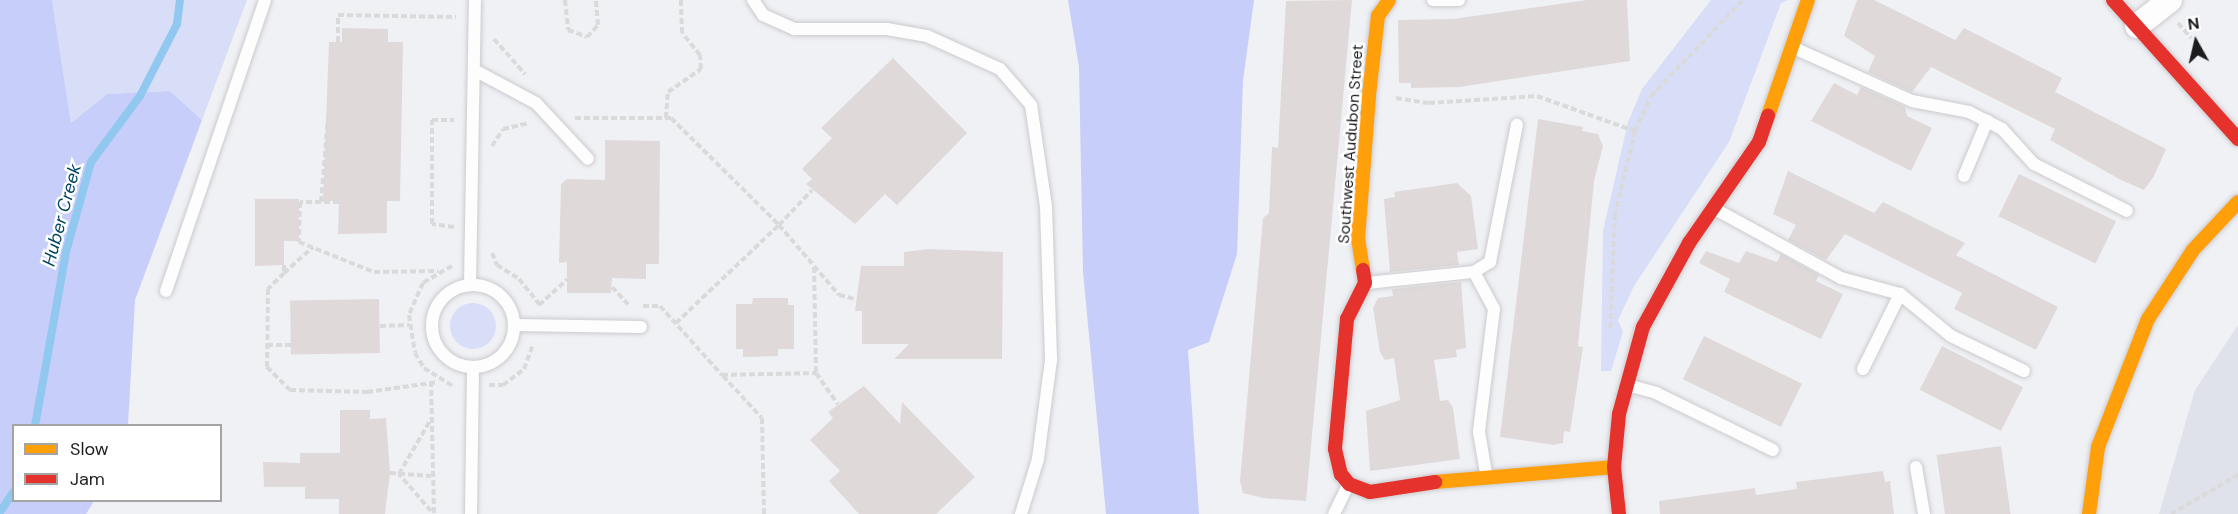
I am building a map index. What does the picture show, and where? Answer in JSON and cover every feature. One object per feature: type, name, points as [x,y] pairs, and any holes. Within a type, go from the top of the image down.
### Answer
[{"type":"street","name":"Southwest Audubon Street","points":[[1365,283],[1358,239],[1369,95],[1378,16],[1389,0]]},
{"type":"street","points":[[1619,514],[1614,467],[1626,384],[1655,302],[1759,142],[1808,0]]},
{"type":"street","points":[[2113,0],[2238,138]]},
{"type":"street","points":[[2138,26],[2169,0]]},
{"type":"street","points":[[2089,514],[2098,447],[2120,380],[2148,319],[2193,250],[2238,202]]},
{"type":"street","points":[[1365,283],[1347,319],[1335,449],[1349,484],[1370,492],[1486,474],[1614,467]]},
{"type":"lane","points":[[166,291],[265,0]]},
{"type":"lane","points":[[470,284],[469,160],[476,71],[475,0]]},
{"type":"lane","points":[[753,0],[763,15],[795,29],[887,29],[927,36],[1000,69],[1031,105],[1045,196],[1051,360],[1040,448],[1021,514]]},
{"type":"lane","points":[[1432,0],[1459,0]]},
{"type":"lane","points":[[1792,47],[1912,101],[1959,109],[1987,121],[2002,129],[2034,164],[2127,211]]},
{"type":"lane","points":[[476,71],[536,103],[588,159]]},
{"type":"lane","points":[[1964,176],[1987,121]]},
{"type":"lane","points":[[1365,283],[1474,272],[1494,255],[1517,124]]},
{"type":"lane","points":[[1715,209],[1841,278],[1900,294],[1951,336],[2025,371]]},
{"type":"lane","points":[[1474,272],[1494,309],[1479,432],[1486,474]]},
{"type":"lane","points":[[470,284],[489,288],[504,298],[514,325],[503,355],[473,368],[441,353],[431,328],[439,302],[470,284]]},
{"type":"lane","points":[[1863,369],[1900,294]]},
{"type":"lane","points":[[514,325],[641,327]]},
{"type":"lane","points":[[471,514],[473,368]]},
{"type":"lane","points":[[1626,384],[1656,393],[1773,450]]},
{"type":"lane","points":[[1916,467],[1924,514]]},
{"type":"lane","points":[[1334,514],[1349,484]]},
{"type":"path","points":[[565,0],[568,30],[587,37],[598,25],[596,0]]},
{"type":"path","points":[[666,118],[668,92],[702,69],[700,55],[682,33],[681,0]]},
{"type":"path","points":[[1610,344],[1615,214],[1635,131],[1651,96],[1743,0]]},
{"type":"path","points":[[456,9],[456,29]]},
{"type":"path","points":[[338,42],[338,15],[456,17]]},
{"type":"path","points":[[492,32],[500,48],[533,81]]},
{"type":"path","points":[[1369,95],[1429,103],[1537,96],[1635,131]]},
{"type":"path","points":[[455,235],[455,227],[432,224],[432,120],[456,120],[456,108]]},
{"type":"path","points":[[567,114],[666,118],[676,121],[779,225],[839,295],[855,299]]},
{"type":"path","points":[[321,202],[328,119]]},
{"type":"path","points":[[492,159],[503,129],[536,124]]},
{"type":"path","points":[[676,323],[779,225],[812,190]]},
{"type":"path","points":[[339,202],[300,202],[300,242],[374,272],[438,271]]},
{"type":"path","points":[[492,242],[497,265],[539,305]]},
{"type":"path","points":[[313,247],[268,289],[267,367],[290,390],[367,392],[439,382]]},
{"type":"path","points":[[453,256],[415,297],[409,325],[415,353],[439,382],[451,387],[473,384],[503,385],[524,369],[534,353],[532,296]]},
{"type":"path","points":[[446,266],[497,265]]},
{"type":"path","points":[[284,266],[284,273]]},
{"type":"path","points":[[814,267],[816,373],[838,404]]},
{"type":"path","points":[[539,305],[567,280]]},
{"type":"path","points":[[612,287],[630,306]]},
{"type":"path","points":[[539,305],[550,305]]},
{"type":"path","points":[[618,306],[660,306],[762,418],[764,514]]},
{"type":"path","points":[[380,326],[409,325]]},
{"type":"path","points":[[267,345],[291,345]]},
{"type":"path","points":[[722,375],[816,373]]},
{"type":"path","points":[[431,374],[432,513]]},
{"type":"path","points":[[399,474],[431,418]]},
{"type":"path","points":[[390,473],[431,476]]},
{"type":"path","points":[[399,474],[432,513]]},
{"type":"path","points":[[2171,514],[2238,475]]},
{"type":"shaded area","points":[[0,0],[52,0],[71,123],[107,94],[170,91],[202,120],[135,300],[128,424],[12,424],[12,502],[93,502],[86,514],[0,514]]},
{"type":"shaded area","points":[[52,0],[247,0],[202,120],[170,91],[107,94],[71,123]]},
{"type":"shaded area","points":[[1068,0],[1254,0],[1243,81],[1237,254],[1209,342],[1188,350],[1199,514],[1106,514],[1083,272],[1079,67]]},
{"type":"shaded area","points":[[1711,0],[1788,0],[1781,3],[1729,142],[1634,286],[1618,320],[1623,332],[1611,371],[1601,371],[1603,231],[1628,122],[1642,89]]},
{"type":"shaded area","points":[[478,303],[490,309],[495,317],[495,335],[490,343],[482,348],[468,349],[460,346],[453,339],[450,321],[453,313],[460,306]]},
{"type":"shaded area","points":[[2238,325],[2238,514],[2159,514],[2195,390]]},
{"type":"building","points":[[1352,0],[1306,501],[1263,498],[1243,493],[1240,481],[1263,218],[1269,213],[1272,147],[1278,148],[1286,1]]},
{"type":"building","points":[[1587,0],[1627,0],[1630,61],[1459,87],[1411,88],[1411,83],[1399,83],[1398,20],[1453,19]]},
{"type":"building","points":[[1857,0],[1874,0],[1955,40],[1964,28],[2062,78],[2055,92],[2166,149],[2154,176],[2144,190],[2121,180],[2050,140],[2055,129],[1931,67],[1912,92],[1868,72],[1875,56],[1844,36]]},
{"type":"building","points":[[342,28],[388,29],[388,42],[403,42],[400,201],[387,201],[387,233],[338,234],[339,201],[323,201],[329,42],[342,42]]},
{"type":"building","points":[[893,58],[967,133],[897,205],[885,194],[855,224],[806,184],[812,179],[802,169],[832,138],[821,128]]},
{"type":"building","points":[[1834,83],[1857,95],[1861,87],[1905,107],[1907,116],[1932,128],[1911,171],[1811,121]]},
{"type":"building","points":[[1538,119],[1583,127],[1582,131],[1598,134],[1603,146],[1594,181],[1578,346],[1583,347],[1570,432],[1564,431],[1563,443],[1554,445],[1500,437]]},
{"type":"building","points":[[605,140],[660,141],[659,264],[646,264],[646,279],[612,278],[611,293],[567,293],[567,262],[559,263],[561,184],[567,179],[605,180]]},
{"type":"building","points":[[1788,171],[1874,213],[1883,202],[1965,243],[1956,255],[2058,307],[2036,350],[1954,309],[1962,293],[1845,234],[1826,260],[1788,240],[1796,225],[1773,214]]},
{"type":"building","points":[[2019,174],[2116,221],[2095,264],[1998,216]]},
{"type":"building","points":[[1457,183],[1471,196],[1478,249],[1457,252],[1459,265],[1390,272],[1384,199],[1395,197],[1394,192]]},
{"type":"building","points":[[255,199],[299,199],[299,241],[284,241],[284,265],[255,266]]},
{"type":"building","points":[[929,249],[1003,252],[1002,359],[894,359],[909,344],[862,344],[862,311],[855,311],[861,266],[904,266],[904,252]]},
{"type":"building","points":[[1706,251],[1739,263],[1746,251],[1777,262],[1781,254],[1819,275],[1816,281],[1843,294],[1821,339],[1724,292],[1730,279],[1699,263]]},
{"type":"building","points":[[1461,282],[1466,348],[1456,350],[1457,357],[1434,360],[1440,401],[1448,400],[1453,408],[1460,459],[1370,471],[1366,411],[1400,400],[1394,358],[1385,360],[1380,352],[1373,308],[1378,298],[1393,296],[1392,289]]},
{"type":"building","points":[[753,298],[788,298],[788,305],[794,305],[794,349],[778,349],[778,356],[743,357],[743,349],[736,349],[736,304],[752,304]]},
{"type":"building","points":[[379,299],[380,353],[291,355],[290,301]]},
{"type":"building","points":[[1704,336],[1802,384],[1781,427],[1683,379]]},
{"type":"building","points":[[1942,346],[2023,387],[2001,431],[1920,390]]},
{"type":"building","points":[[864,386],[900,424],[902,402],[975,477],[936,514],[859,514],[829,481],[840,471],[810,440],[833,418],[828,412]]},
{"type":"building","points":[[340,410],[370,410],[370,419],[386,418],[390,473],[385,514],[339,514],[339,499],[305,499],[305,487],[264,487],[263,462],[300,463],[300,453],[340,453]]},
{"type":"building","points":[[2001,446],[2011,514],[1945,514],[1937,455]]},
{"type":"building","points":[[1883,471],[1885,482],[1890,481],[1894,514],[1660,514],[1659,501],[1755,488],[1756,495],[1797,489],[1796,482]]},
{"type":"waterway","name":"Huber Creek","points":[[35,424],[66,252],[91,162],[140,96],[177,24],[180,0]]},
{"type":"waterway","name":"Huber Creek","points":[[0,512],[12,494]]},
{"type":"traffic: slow","points":[[1363,270],[1358,239],[1369,95],[1378,16],[1389,0]]},
{"type":"traffic: slow","points":[[1768,116],[1808,0]]},
{"type":"traffic: slow","points":[[2089,514],[2098,447],[2148,319],[2193,250],[2238,202]]},
{"type":"traffic: slow","points":[[1435,482],[1614,467]]},
{"type":"traffic: jam","points":[[2113,0],[2238,139]]},
{"type":"traffic: jam","points":[[1619,514],[1614,467],[1619,414],[1643,327],[1689,243],[1759,142],[1768,116]]},
{"type":"traffic: jam","points":[[1363,270],[1365,283],[1347,319],[1335,449],[1341,474],[1349,484],[1370,492],[1435,482]]}]
